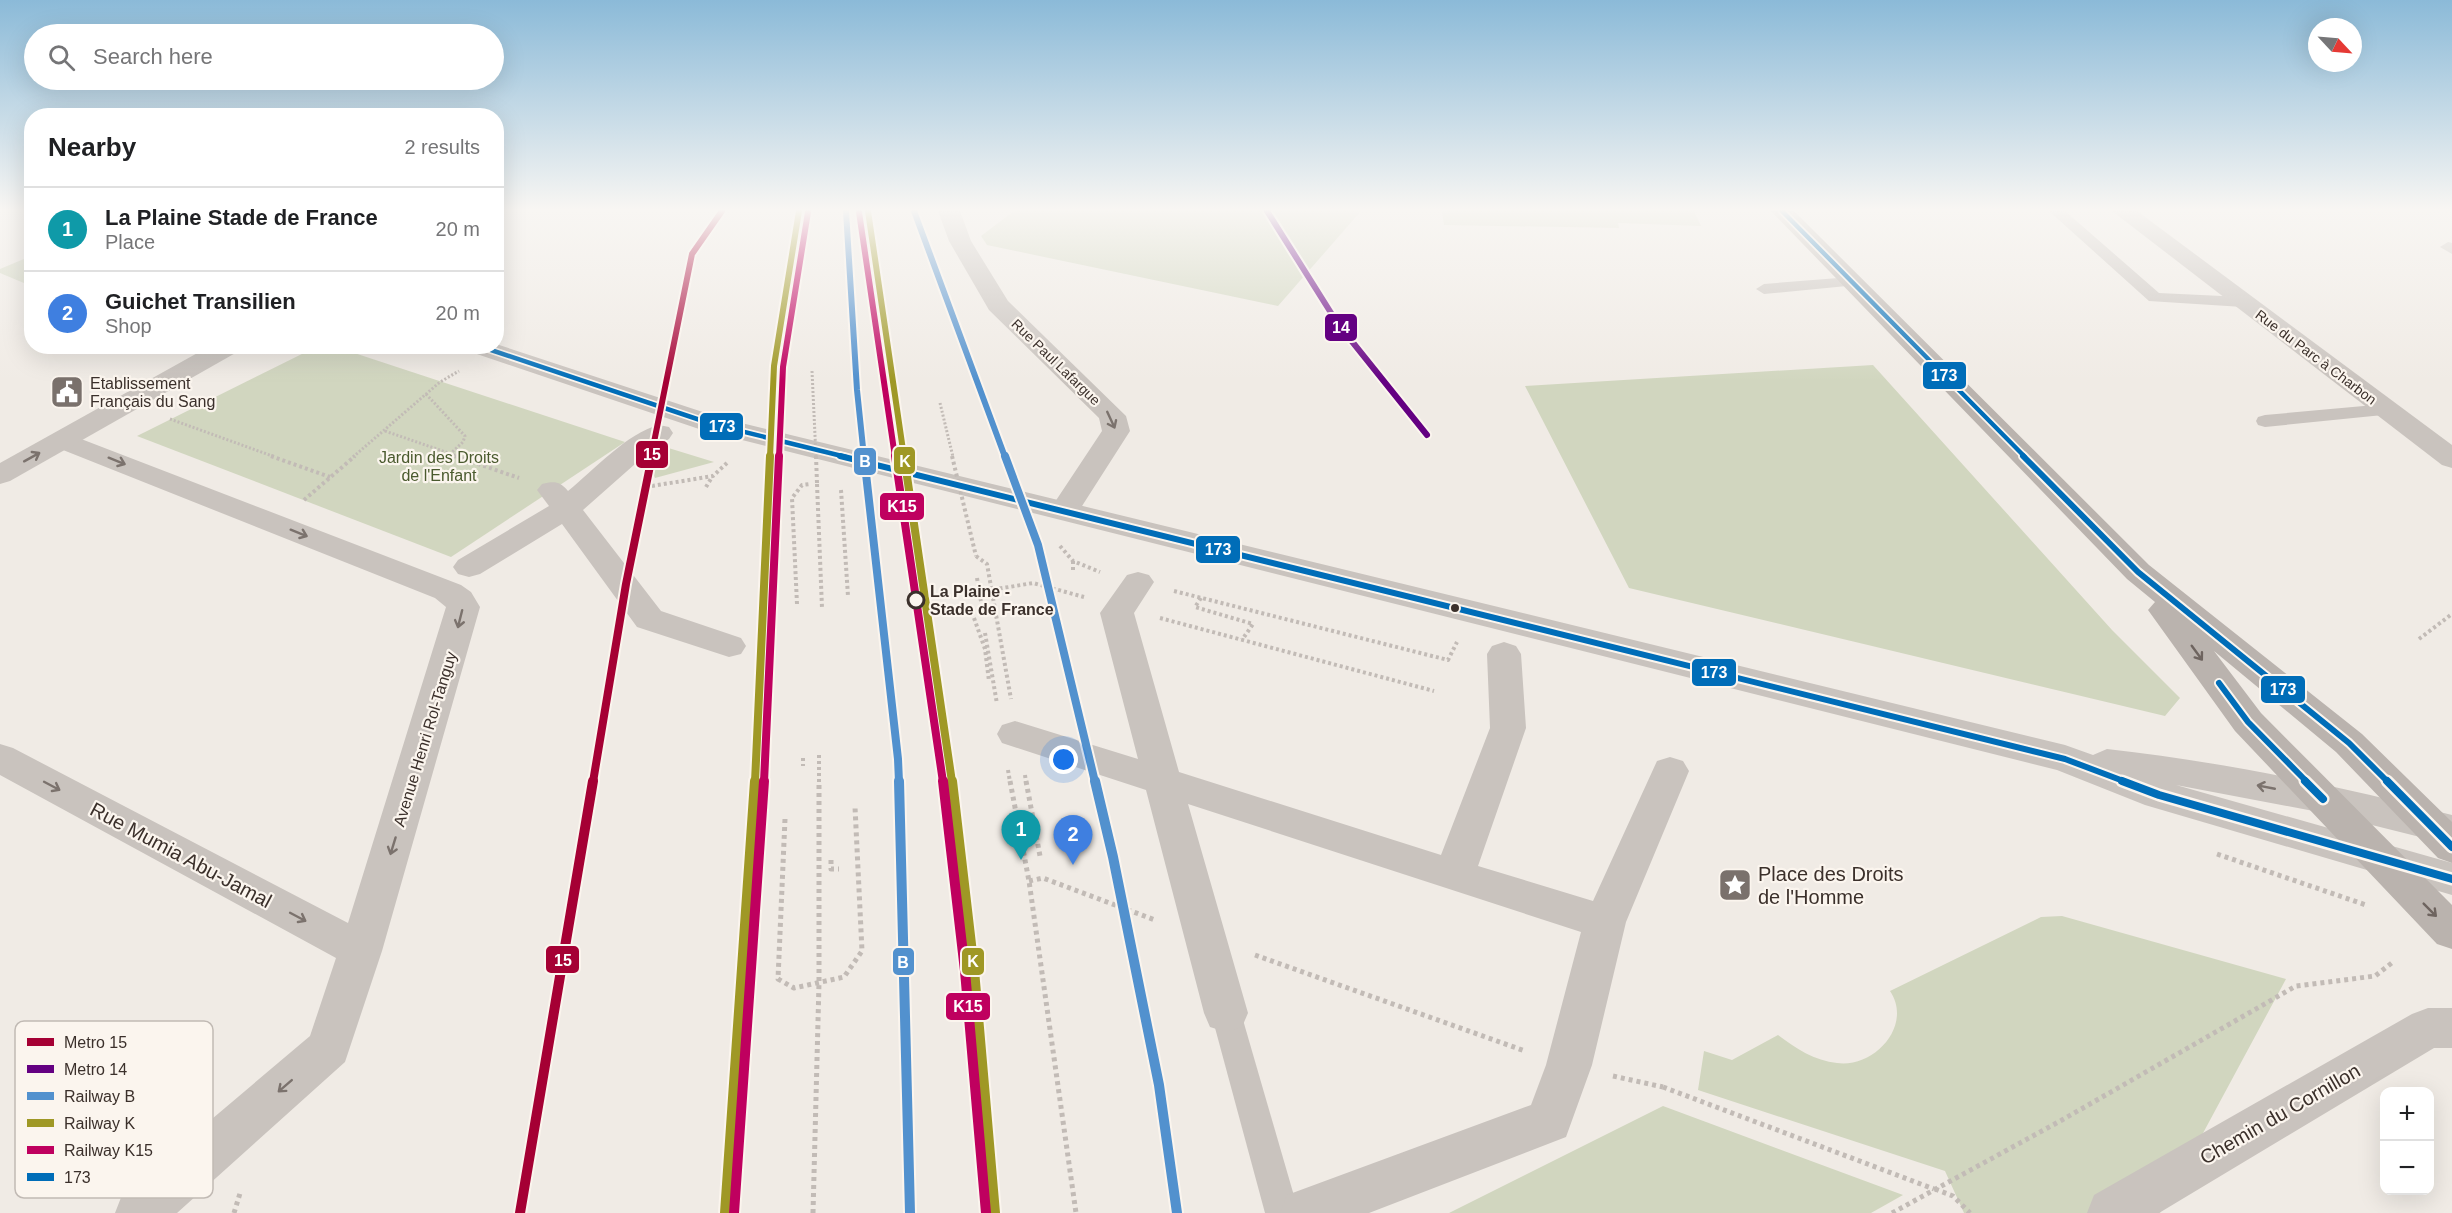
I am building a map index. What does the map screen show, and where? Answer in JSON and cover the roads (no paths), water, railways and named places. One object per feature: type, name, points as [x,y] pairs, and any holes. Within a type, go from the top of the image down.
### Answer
[{"type":"main road","points":[[1837,268],[2138,572],[2349,743],[2445,833]]},
{"type":"main road","points":[[2138,572],[2248,722],[2452,932]]},
{"type":"street","name":"Rue Paul Lafargue","points":[[976,268],[998,305],[1112,416],[1116,431],[1064,511]]},
{"type":"street","name":"Rue du Parc à Charbon","points":[[2198,268],[2452,459]]},
{"type":"street","points":[[0,475],[216,354]]},
{"type":"street","points":[[471,357],[712,424],[2065,759],[2159,795],[2452,879]]},
{"type":"street","points":[[469,567],[560,499],[659,433]]},
{"type":"street","name":"Avenue Henri Rol-Tanguy","points":[[63,440],[456,595],[463,607],[361,951],[329,1048],[213,1149]]},
{"type":"street","points":[[560,499],[649,619],[729,646]]},
{"type":"street","points":[[1138,582],[1117,613],[1226,1012]]},
{"type":"street","points":[[1454,875],[1508,728],[1504,654]]},
{"type":"street","points":[[1015,734],[1163,784],[1605,922]]},
{"type":"street","name":"Rue Mumia Abu-Jamal","points":[[0,759],[361,951]]},
{"type":"street","points":[[2065,759],[2157,768],[2323,799],[2445,833]]},
{"type":"street","points":[[1305,1213],[1549,1121],[1569,1065],[1605,922],[1670,771]]},
{"type":"street","name":"Chemin du Cornillon","points":[[2112,1213],[2428,1028],[2452,1028]]},
{"type":"street","name":"Avenue Henri Rol-Tanguy","points":[[140,1213],[157,1198]]},
{"type":"lane","points":[[2120,268],[2155,298],[2243,302]]},
{"type":"lane","points":[[1764,290],[1851,282]]},
{"type":"lane","points":[[2265,421],[2386,410]]},
{"type":"lane","points":[[1226,1012],[1282,1213]]},
{"type":"metro line","name":"15","points":[[520,1213],[626,584],[689,268]]},
{"type":"metro line","name":"14","points":[[1303,268],[1338,324],[1427,435]]},
{"type":"rail line","name":"K","points":[[725,1213],[755,786],[774,366],[790,268]]},
{"type":"rail line","name":"K15","points":[[734,1213],[764,787],[783,367],[799,268]]},
{"type":"rail line","name":"B","points":[[849,268],[857,390],[898,759],[910,1213]]},
{"type":"rail line","name":"K15","points":[[867,268],[944,790],[965,971],[986,1213]]},
{"type":"rail line","name":"K","points":[[876,268],[953,788],[974,970],[995,1213]]},
{"type":"rail line","name":"B","points":[[935,268],[1038,545],[1113,857],[1159,1085],[1177,1213]]},
{"type":"place","name":"Etablissement Français du Sang","points":[[67,392]]},
{"type":"place","name":"La Plaine - Stade de France","points":[[916,600]]},
{"type":"place","name":"La Plaine Stade de France","points":[[1021,860]]},
{"type":"place","name":"Guichet Transilien","points":[[1073,865]]},
{"type":"place","name":"Place des Droits de l'Homme","points":[[1735,885]]},
{"type":"park label","name":"Jardin des Droits de l'Enfant","points":[[439,466]]}]
